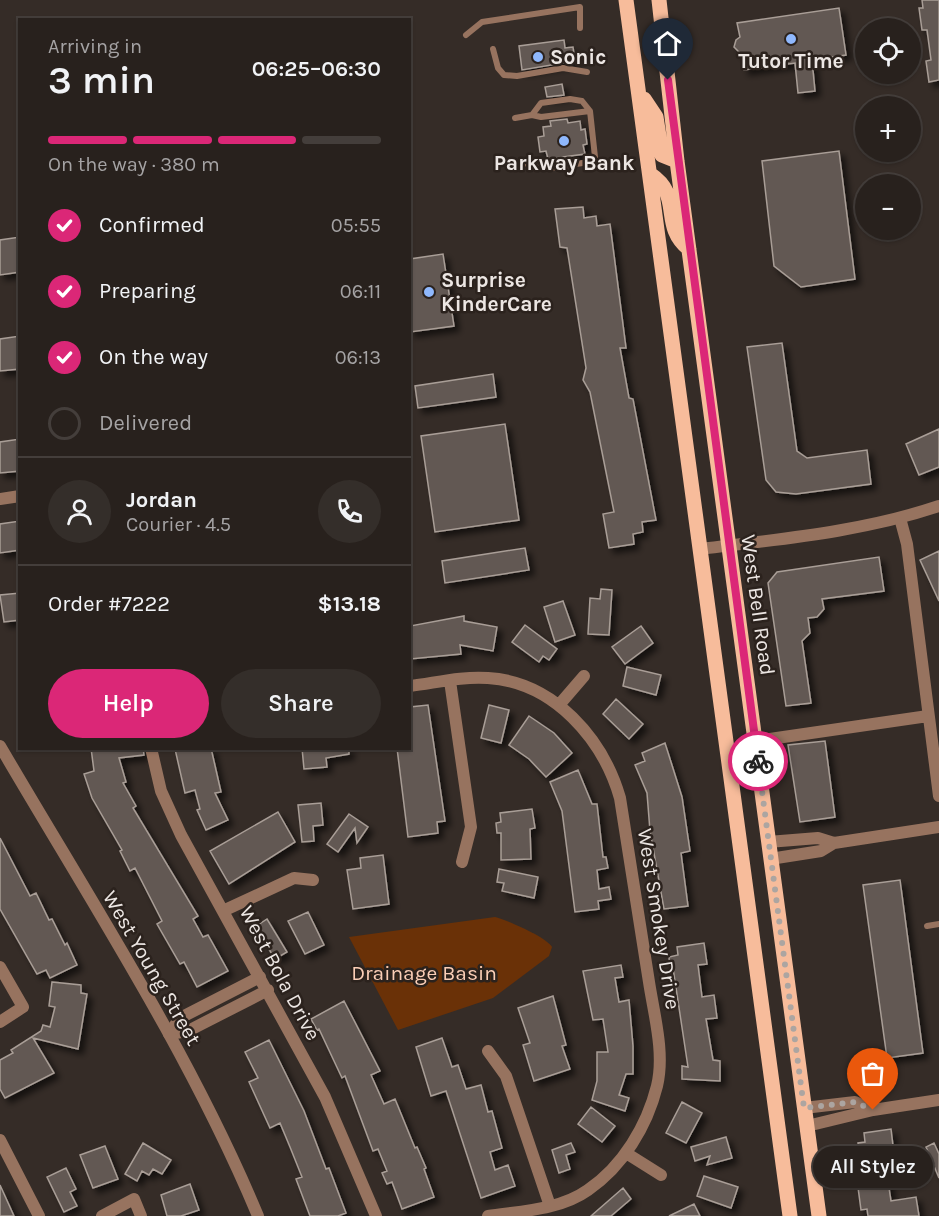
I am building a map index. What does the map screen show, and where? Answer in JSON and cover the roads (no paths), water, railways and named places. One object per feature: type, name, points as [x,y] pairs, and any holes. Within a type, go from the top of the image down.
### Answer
[{"type":"main road","points":[[626,0],[790,1216]]},
{"type":"main road","name":"West Bell Road","points":[[659,0],[677,161],[819,1216]]},
{"type":"main road","points":[[640,94],[656,117],[662,155],[677,161]]},
{"type":"main road","points":[[650,174],[665,185],[676,236],[689,249]]},
{"type":"street","points":[[0,499],[18,496]]},
{"type":"street","points":[[700,549],[865,526],[939,506]]},
{"type":"street","points":[[900,518],[907,544],[939,796]]},
{"type":"street","points":[[559,705],[584,676]]},
{"type":"street","name":"West Smokey Drive","points":[[411,686],[489,678],[531,690],[559,705],[584,728],[608,762],[620,798],[654,1018],[658,1052],[658,1084],[644,1123],[626,1153],[587,1191],[550,1206],[488,1216]]},
{"type":"street","points":[[450,681],[471,827],[462,862]]},
{"type":"street","points":[[756,741],[928,716]]},
{"type":"street","name":"West Young Street","points":[[0,746],[169,1034],[212,1114],[258,1216]]},
{"type":"street","name":"West Bola Drive","points":[[151,750],[161,791],[181,835],[225,910],[325,1097],[376,1216]]},
{"type":"street","points":[[770,859],[821,851],[834,843],[939,828]]},
{"type":"street","points":[[768,842],[818,838],[834,843]]},
{"type":"street","points":[[225,910],[294,878],[313,880]]},
{"type":"street","points":[[0,967],[22,1007],[0,1022]]},
{"type":"street","points":[[169,1034],[180,1018],[260,977]]},
{"type":"street","points":[[169,1034],[188,1031],[268,990]]},
{"type":"street","points":[[488,1051],[506,1076],[550,1206]]},
{"type":"street","points":[[807,1126],[873,1110],[939,1100]]},
{"type":"street","points":[[804,1108],[855,1102],[873,1110]]},
{"type":"street","points":[[0,1140],[39,1216]]},
{"type":"street","points":[[626,1153],[661,1175]]},
{"type":"street","points":[[102,1216],[134,1199],[141,1216]]},
{"type":"lane","points":[[466,35],[482,22],[580,7],[580,28]]},
{"type":"lane","points":[[493,49],[498,68],[504,75],[517,76],[563,68],[587,72]]},
{"type":"lane","points":[[521,162],[544,169],[590,162],[595,157],[590,111],[582,101],[570,99],[541,103],[532,115]]},
{"type":"lane","points":[[515,118],[590,111]]},
{"type":"lane","points":[[927,926],[939,924]]},
{"type":"place","name":"Tutor Time","points":[[791,39]]},
{"type":"place","name":"Sonic","points":[[538,57]]},
{"type":"place","name":"Parkway Bank","points":[[564,141]]},
{"type":"place","name":"Surprise KinderCare","points":[[429,292]]},
{"type":"place","name":"All Stylez","points":[[873,1110]]},
{"type":"park label","name":"Drainage Basin","points":[[424,973]]}]
